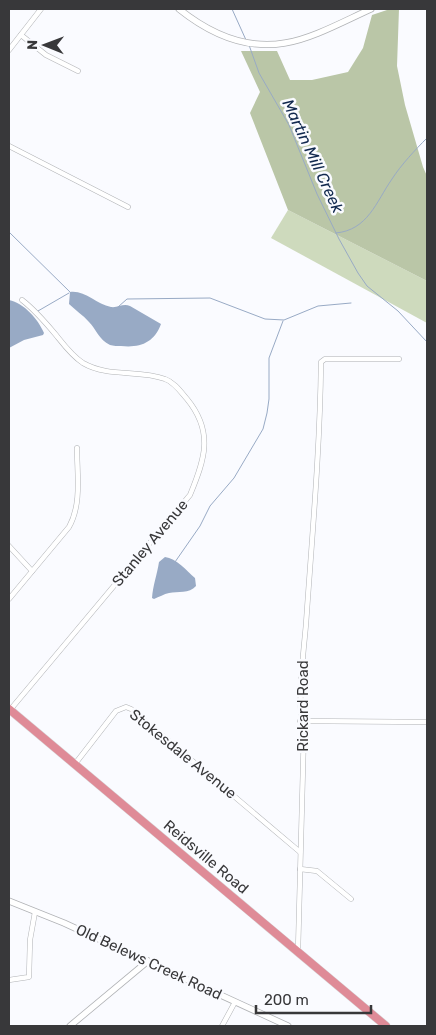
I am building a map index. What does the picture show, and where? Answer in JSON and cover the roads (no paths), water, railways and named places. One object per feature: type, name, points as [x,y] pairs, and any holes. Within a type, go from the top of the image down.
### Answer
[{"type":"highway","name":"Reidsville Road","points":[[9,709],[386,1026]]},
{"type":"street","points":[[9,50],[41,9]]},
{"type":"street","points":[[178,9],[198,24],[228,39],[248,43],[269,44],[298,40],[371,9]]},
{"type":"street","points":[[20,35],[46,55],[78,71]]},
{"type":"street","points":[[9,146],[128,207]]},
{"type":"street","name":"Stanley Avenue","points":[[9,709],[190,495],[204,456],[205,443],[204,431],[197,413],[176,387],[164,379],[105,371],[82,362],[71,353],[42,318],[22,300]]},
{"type":"street","name":"Rickard Road","points":[[298,952],[304,730],[300,721],[319,431],[321,362],[325,359],[399,359]]},
{"type":"street","points":[[9,599],[69,527],[74,518],[77,509],[77,448]]},
{"type":"street","points":[[9,546],[32,571]]},
{"type":"street","name":"Stokesdale Avenue","points":[[75,764],[116,711],[126,707],[131,709],[300,852]]},
{"type":"street","points":[[300,721],[427,722]]},
{"type":"street","points":[[300,869],[318,871],[351,899]]},
{"type":"street","name":"Old Belews Creek Road","points":[[9,901],[148,961],[288,1026]]},
{"type":"street","points":[[9,980],[29,977],[30,940],[35,912]]},
{"type":"street","points":[[72,1026],[148,961]]},
{"type":"street","points":[[222,1026],[235,1002]]},
{"type":"water","points":[[70,292],[81,293],[111,307],[130,306],[161,324],[154,336],[146,343],[134,346],[110,345],[103,340],[87,319],[69,304]]},
{"type":"water","points":[[9,300],[20,304],[30,312],[44,333],[43,335],[24,340],[9,348]]},
{"type":"water","points":[[165,557],[177,562],[195,578],[196,586],[190,590],[169,593],[154,599],[152,598],[159,562]]},
{"type":"waterway","name":"Martin Mill Creek","points":[[232,9],[246,40]]},
{"type":"waterway","name":"Martin Mill Creek","points":[[249,45],[259,73],[289,125],[317,194],[358,273],[367,286],[398,311],[427,342]]},
{"type":"waterway","points":[[336,233],[347,231],[364,221],[400,168],[427,138]]},
{"type":"waterway","points":[[9,232],[70,292]]},
{"type":"waterway","points":[[38,311],[69,293]]},
{"type":"waterway","points":[[118,307],[127,299],[210,298],[265,319],[284,320],[318,306],[351,303]]},
{"type":"waterway","points":[[175,562],[200,526],[210,506],[234,478],[263,429],[269,399],[269,358],[283,321]]}]
